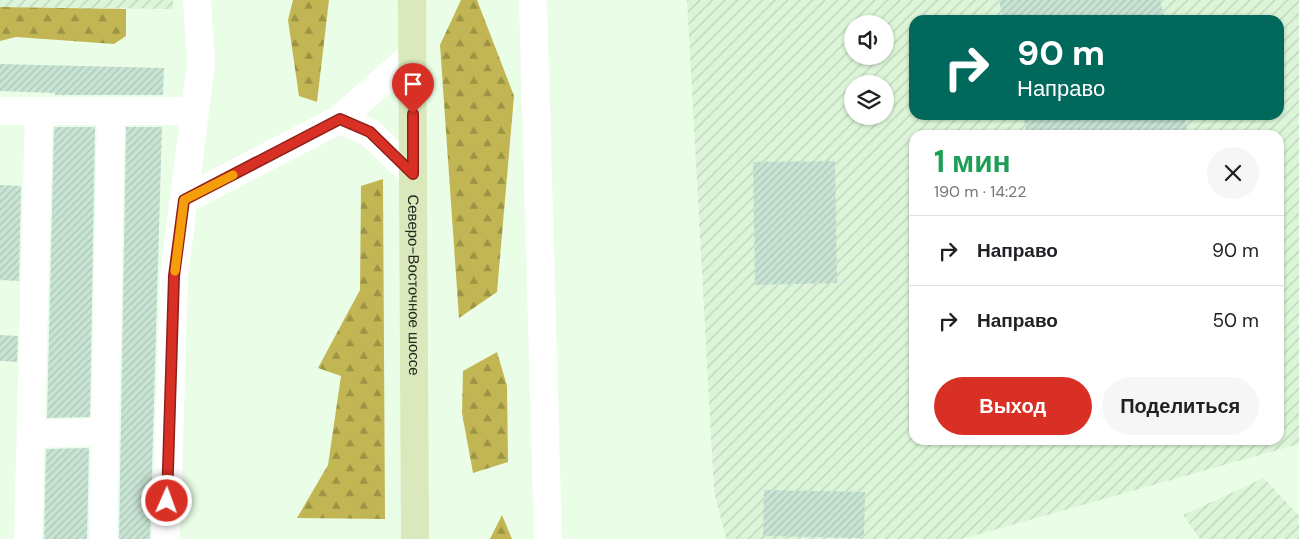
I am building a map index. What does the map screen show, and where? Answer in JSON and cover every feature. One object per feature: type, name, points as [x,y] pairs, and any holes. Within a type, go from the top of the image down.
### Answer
[{"type":"main road","name":"Северо-Восточное шоссе","points":[[412,0],[415,539]]},
{"type":"lane","points":[[166,539],[174,276],[201,64],[197,0]]},
{"type":"lane","points":[[533,0],[548,539]]},
{"type":"lane","points":[[184,200],[340,119],[412,55]]},
{"type":"lane","points":[[0,111],[195,111]]},
{"type":"lane","points":[[28,539],[39,111]]},
{"type":"lane","points":[[103,539],[111,111]]},
{"type":"lane","points":[[340,119],[370,132],[413,174]]},
{"type":"lane","points":[[31,434],[105,432]]},
{"type":"shaded area","points":[[0,0],[173,0],[173,9],[0,7]]},
{"type":"shaded area","points":[[687,0],[1299,0],[1299,444],[962,539],[726,539],[714,491]]},
{"type":"shaded area","points":[[1264,478],[1299,516],[1299,539],[1200,539],[1183,515]]},
{"type":"green space","points":[[293,0],[329,0],[317,102],[299,96],[288,20]]},
{"type":"green space","points":[[461,0],[477,0],[514,96],[497,292],[459,318],[440,45]]},
{"type":"green space","points":[[0,7],[126,9],[126,36],[114,44],[16,37],[0,41]]},
{"type":"green space","points":[[383,179],[385,519],[297,518],[328,465],[341,376],[318,368],[360,290],[361,186]]},
{"type":"green space","points":[[497,352],[507,386],[508,462],[473,473],[462,413],[463,371]]},
{"type":"green space","points":[[502,515],[512,539],[490,539]]},
{"type":"building","points":[[999,0],[1160,0],[1164,15],[1002,15]]},
{"type":"building","points":[[0,64],[164,68],[163,95],[55,95],[55,93],[0,91]]},
{"type":"building","points":[[1024,120],[1185,120],[1187,130],[1026,130]]},
{"type":"building","points":[[54,127],[95,127],[90,417],[47,418]]},
{"type":"building","points":[[126,127],[162,127],[150,539],[119,539]]},
{"type":"building","points":[[835,161],[837,283],[755,285],[753,162]]},
{"type":"building","points":[[0,185],[21,186],[19,281],[0,280]]},
{"type":"building","points":[[0,335],[18,336],[17,362],[0,361]]},
{"type":"building","points":[[89,448],[87,539],[44,539],[46,449]]},
{"type":"building","points":[[764,490],[865,492],[864,538],[763,536]]},
{"type":"slow traffic","points":[[175,271],[184,200],[233,175]]},
{"type":"route","points":[[167,501],[174,276],[184,200],[340,119],[370,132],[413,174],[413,114]]}]
